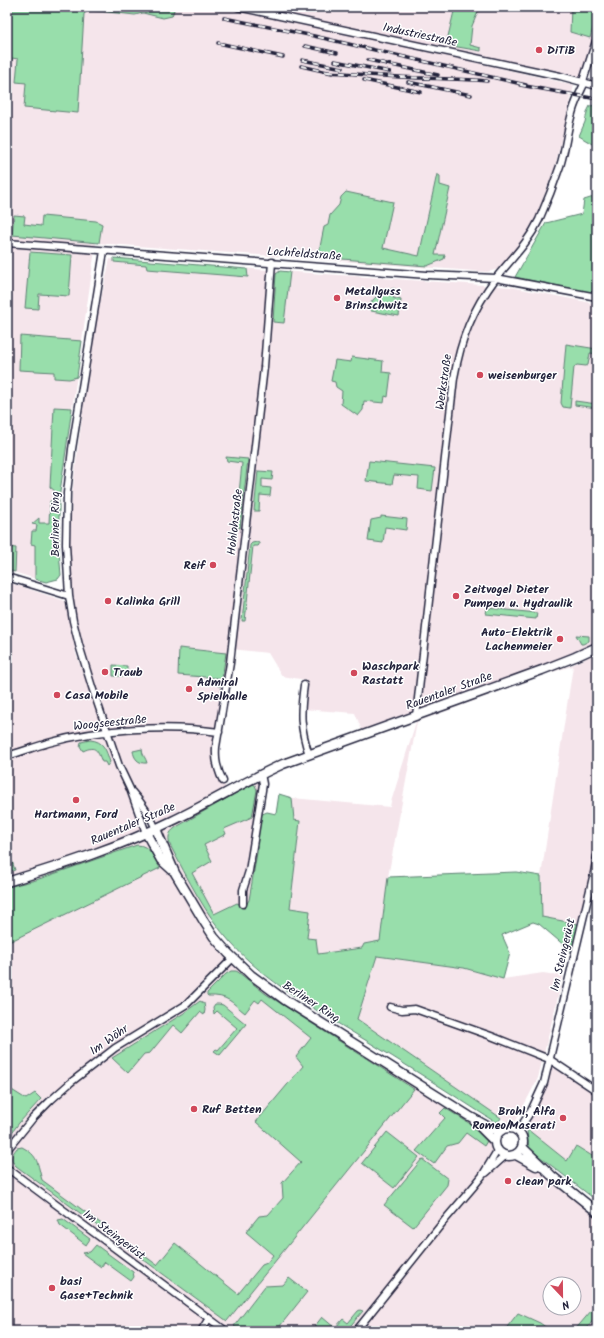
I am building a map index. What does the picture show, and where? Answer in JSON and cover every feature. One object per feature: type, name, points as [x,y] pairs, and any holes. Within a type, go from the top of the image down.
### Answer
[{"type":"street","name":"Industriestraße","points":[[238,7],[597,86]]},
{"type":"street","name":"Werkstraße","points":[[416,716],[457,358],[463,337],[486,294],[496,278],[524,246],[539,220],[560,165],[573,110],[584,82],[597,38]]},
{"type":"street","name":"Lochfeldstraße","points":[[7,243],[427,275],[496,278],[597,298]]},
{"type":"street","name":"Berliner Ring","points":[[104,251],[66,493],[66,538],[69,596],[79,645],[119,766],[130,789],[146,833],[161,860],[175,873]]},
{"type":"street","name":"Hohlohstraße","points":[[223,782],[215,760],[230,663],[264,367],[272,262]]},
{"type":"street","points":[[7,577],[69,596]]},
{"type":"street","name":"Rauentaler Straße","points":[[7,882],[54,868],[156,829],[217,799],[261,774],[308,755],[562,662],[597,647]]},
{"type":"street","points":[[304,685],[301,723],[308,755]]},
{"type":"street","name":"Woogseestraße","points":[[7,756],[74,737],[107,733],[162,729],[200,729],[219,732]]},
{"type":"street","points":[[243,904],[243,890],[249,871],[263,784],[261,774]]},
{"type":"street","name":"Berliner Ring","points":[[130,789],[151,816],[175,873],[191,902],[214,937],[233,958],[266,987],[284,1000],[469,1116],[498,1132]]},
{"type":"street","name":"Im Steingerüst","points":[[518,1131],[531,1111],[541,1091],[591,888],[597,856]]},
{"type":"street","name":"Im Wöhr","points":[[7,1150],[33,1118],[75,1079],[115,1048],[187,1004],[233,958]]},
{"type":"street","points":[[390,1007],[402,1010],[415,1009],[491,1036],[549,1060],[597,1091]]},
{"type":"street","name":"Berliner Ring","points":[[469,1116],[494,1141],[494,1146],[497,1151]]},
{"type":"street","points":[[482,1176],[497,1151],[505,1156],[512,1157],[516,1155],[522,1147],[523,1139],[518,1131],[510,1128],[498,1132],[494,1141]]},
{"type":"street","points":[[522,1147],[551,1174],[597,1212]]},
{"type":"street","points":[[516,1155],[551,1174]]},
{"type":"street","points":[[356,1331],[482,1176],[505,1156]]},
{"type":"street","name":"Im Steingerüst","points":[[7,1168],[226,1331]]},
{"type":"street","points":[[201,1331],[208,1318]]},
{"type":"shaded area","points":[[7,7],[215,7],[354,35],[574,85],[555,167],[531,230],[499,269],[487,272],[96,243],[59,499],[59,551],[61,575],[58,579],[46,582],[7,570]]},
{"type":"shaded area","points":[[250,7],[455,7],[446,45],[480,51],[481,48],[470,45],[472,26],[480,7],[571,7],[570,32],[590,38],[597,15],[597,35],[582,80]]},
{"type":"shaded area","points":[[110,259],[511,287],[597,304],[597,643],[574,654],[362,731],[355,713],[302,709],[306,680],[282,676],[268,653],[231,649],[215,746],[219,776],[227,790],[152,827],[123,764],[110,730],[81,644],[73,606],[70,545],[72,495],[92,340]]},
{"type":"shaded area","points":[[7,582],[65,601],[76,654],[104,731],[7,753]]},
{"type":"shaded area","points":[[597,653],[597,831],[587,891],[578,924],[542,917],[541,876],[573,666],[545,674],[417,722],[388,877],[380,942],[364,944],[363,948],[318,954],[290,908],[300,821],[294,820],[292,798],[390,807],[416,722],[541,675],[572,665]]},
{"type":"shaded area","points":[[104,736],[148,829],[59,862],[7,877],[7,758],[46,746],[73,740]]},
{"type":"shaded area","points":[[263,773],[255,847],[258,847],[249,900],[245,907],[237,903],[205,919],[155,831]]},
{"type":"shaded area","points":[[149,834],[200,924],[226,954],[250,975],[468,1116],[491,1139],[493,1149],[479,1173],[351,1331],[233,1331],[7,1163],[7,882]]},
{"type":"shaded area","points":[[377,956],[464,968],[503,979],[543,973],[563,976],[538,1078],[516,1121],[507,1122],[357,1019]]},
{"type":"shaded area","points":[[550,1062],[597,1094],[597,1159],[576,1146],[567,1161],[525,1128]]},
{"type":"shaded area","points":[[516,1155],[550,1176],[597,1214],[597,1304],[574,1331],[551,1331],[540,1323],[518,1313],[504,1331],[358,1331],[481,1176],[505,1156]]},
{"type":"shaded area","points":[[7,1171],[221,1331],[7,1331]]},
{"type":"shaded area","points":[[597,1315],[597,1331],[585,1331],[586,1330]]},
{"type":"green space","points":[[7,7],[175,7],[172,16],[163,18],[143,13],[135,15],[89,10],[84,14],[78,113],[24,108],[26,83],[16,82],[18,59],[12,58],[11,72],[7,77]]},
{"type":"green space","points":[[455,7],[480,7],[472,26],[470,45],[481,48],[481,51],[446,45]]},
{"type":"green space","points":[[571,7],[597,7],[597,15],[590,38],[570,32]]},
{"type":"green space","points":[[597,105],[597,147],[579,136],[590,106]]},
{"type":"green space","points":[[437,174],[440,176],[440,185],[450,188],[435,255],[445,255],[444,259],[427,266],[318,257],[324,227],[328,225],[330,215],[339,205],[341,197],[346,192],[393,202],[383,248],[419,256]]},
{"type":"green space","points":[[597,196],[597,294],[515,277],[546,223],[582,214],[584,200]]},
{"type":"green space","points":[[14,215],[25,216],[24,224],[41,226],[42,216],[96,221],[102,224],[99,243],[12,235]]},
{"type":"green space","points":[[30,252],[72,255],[69,296],[39,294],[38,309],[25,308]]},
{"type":"green space","points":[[114,258],[247,269],[248,277],[147,269],[146,265],[114,262]]},
{"type":"green space","points":[[280,271],[290,272],[284,323],[273,322],[276,274]]},
{"type":"green space","points":[[394,288],[396,292],[393,298],[401,300],[399,316],[371,311],[369,309],[375,298]]},
{"type":"green space","points":[[20,336],[82,341],[77,377],[69,379],[54,378],[54,372],[19,370]]},
{"type":"green space","points":[[566,344],[597,349],[597,354],[590,353],[588,365],[577,365],[574,367],[570,408],[563,407],[561,403]]},
{"type":"green space","points":[[352,357],[383,361],[382,372],[391,373],[388,397],[385,396],[384,403],[364,401],[363,410],[358,416],[341,404],[342,391],[336,387],[335,382],[331,381],[335,360],[351,362]]},
{"type":"green space","points":[[575,401],[597,404],[597,408],[575,405]]},
{"type":"green space","points":[[54,407],[72,408],[59,499],[59,551],[61,575],[58,579],[46,582],[35,579],[35,545],[31,544],[32,531],[36,531],[37,525],[32,524],[39,518],[39,523],[49,523],[50,501],[54,500],[55,491],[50,487]]},
{"type":"green space","points":[[226,457],[248,459],[240,528],[236,524],[242,463],[227,461]]},
{"type":"green space","points":[[369,461],[435,468],[432,491],[418,489],[419,477],[394,475],[392,484],[366,481]]},
{"type":"green space","points":[[258,471],[273,472],[272,480],[262,479],[262,487],[271,488],[270,496],[260,495],[259,511],[254,511]]},
{"type":"green space","points":[[381,516],[407,519],[406,530],[385,527],[383,543],[368,541],[371,520],[381,518]]},
{"type":"green space","points":[[257,542],[259,543],[258,546],[253,546],[245,621],[242,621],[250,545]]},
{"type":"green space","points":[[7,547],[16,548],[15,572],[7,570]]},
{"type":"green space","points":[[487,608],[537,613],[536,619],[486,614]]},
{"type":"green space","points":[[576,635],[589,636],[589,641],[581,644]]},
{"type":"green space","points":[[179,648],[226,653],[221,686],[218,686],[218,678],[178,675]]},
{"type":"green space","points":[[113,665],[127,666],[127,676],[113,676]]},
{"type":"green space","points":[[90,740],[98,742],[104,747],[110,762],[107,766],[105,762],[102,762],[96,750],[91,748],[83,751],[80,746],[81,742]]},
{"type":"green space","points":[[142,749],[147,763],[141,763],[134,756],[133,751]]},
{"type":"green space","points":[[252,784],[255,785],[257,790],[252,817],[224,829],[226,834],[204,845],[212,861],[192,873],[214,914],[237,903],[245,907],[249,900],[258,847],[255,847],[260,815],[267,812],[276,814],[279,794],[292,798],[294,820],[300,821],[290,908],[310,911],[307,938],[316,939],[318,954],[362,948],[364,944],[380,941],[388,877],[516,872],[541,876],[542,917],[578,924],[572,952],[539,924],[533,922],[502,935],[510,953],[503,979],[464,968],[377,956],[357,1019],[501,1118],[499,1121],[495,1122],[291,994],[259,970],[245,957],[231,943],[213,920],[183,871],[170,845],[169,836],[178,826]]},
{"type":"green space","points":[[137,845],[145,847],[154,856],[160,868],[7,943],[7,887],[36,880]]},
{"type":"green space","points":[[12,861],[15,870],[7,872],[7,862]]},
{"type":"green space","points":[[231,971],[238,972],[266,994],[414,1089],[227,1321],[16,1166],[12,1157],[17,1148],[22,1147],[28,1150],[38,1164],[42,1180],[157,1265],[175,1243],[238,1294],[262,1265],[267,1263],[273,1255],[246,1232],[259,1216],[268,1215],[283,1198],[282,1183],[301,1162],[256,1122],[303,1066],[296,1057],[311,1038],[262,999],[259,1003],[255,1000],[245,1013],[225,998],[208,996],[207,993]]},
{"type":"green space","points":[[200,1001],[204,1003],[204,1015],[200,1012],[182,1033],[173,1025],[150,1053],[144,1054],[128,1073],[112,1058],[184,1013]]},
{"type":"green space","points":[[215,1004],[223,1005],[246,1024],[220,1055],[214,1051],[216,1049],[218,1050],[237,1028],[217,1011],[214,1014],[213,1007]]},
{"type":"green space","points":[[7,1087],[26,1099],[35,1093],[41,1099],[19,1123],[7,1139]]},
{"type":"green space","points":[[445,1108],[472,1125],[487,1137],[487,1141],[484,1146],[466,1133],[458,1143],[447,1146],[434,1164],[416,1151],[445,1118],[440,1113]]},
{"type":"green space","points":[[527,1129],[567,1161],[576,1146],[597,1159],[597,1201],[530,1149]]},
{"type":"green space","points":[[387,1132],[419,1157],[394,1188],[362,1163]]},
{"type":"green space","points":[[422,1159],[448,1179],[447,1185],[413,1227],[384,1205]]},
{"type":"green space","points":[[63,1219],[90,1239],[86,1245],[60,1225],[58,1220]]},
{"type":"green space","points":[[96,1245],[133,1272],[134,1277],[131,1281],[105,1262],[101,1267],[82,1253],[90,1252]]},
{"type":"green space","points":[[289,1278],[307,1292],[276,1331],[240,1331],[234,1326],[265,1286],[283,1285]]},
{"type":"green space","points":[[597,1304],[597,1315],[585,1331],[574,1331]]},
{"type":"green space","points":[[360,1310],[363,1311],[346,1331],[311,1331],[322,1317],[335,1328],[343,1319],[348,1323]]},
{"type":"green space","points":[[518,1313],[540,1323],[551,1331],[504,1331]]},
{"type":"railway","points":[[224,18],[314,36],[526,85]]},
{"type":"railway","points":[[218,43],[283,57]]},
{"type":"railway","points":[[305,46],[337,53]]},
{"type":"railway","points":[[302,60],[343,68]]},
{"type":"railway","points":[[368,60],[438,75]]},
{"type":"railway","points":[[335,61],[390,72]]},
{"type":"railway","points":[[301,66],[332,73]]},
{"type":"railway","points":[[328,72],[487,81]]},
{"type":"railway","points":[[364,80],[421,92]]},
{"type":"railway","points":[[408,82],[471,95]]},
{"type":"railway","points":[[520,85],[597,99]]},
{"type":"place","name":"DiTiB","points":[[539,50]]},
{"type":"place","name":"Metallguss Brinschwitz","points":[[337,298]]},
{"type":"place","name":"weisenburger","points":[[480,375]]},
{"type":"place","name":"Reif","points":[[213,565]]},
{"type":"place","name":"Zeitvogel Dieter Pumpen u. Hydraulik","points":[[456,596]]},
{"type":"place","name":"Kalinka Grill","points":[[108,601]]},
{"type":"place","name":"Auto-Elektrik Lachenmeier","points":[[560,639]]},
{"type":"place","name":"Traub","points":[[105,672]]},
{"type":"place","name":"Waschpark Rastatt","points":[[354,673]]},
{"type":"place","name":"Admiral Spielhalle","points":[[189,689]]},
{"type":"place","name":"Casa Mobile","points":[[57,695]]},
{"type":"place","name":"Hartmann, Ford","points":[[76,800]]},
{"type":"place","name":"Ruf Betten","points":[[194,1109]]},
{"type":"place","name":"Brohl, Alfa Romeo/Maserati","points":[[563,1118]]},
{"type":"place","name":"clean park","points":[[508,1181]]},
{"type":"place","name":"basi Gase+Technik","points":[[52,1288]]}]
